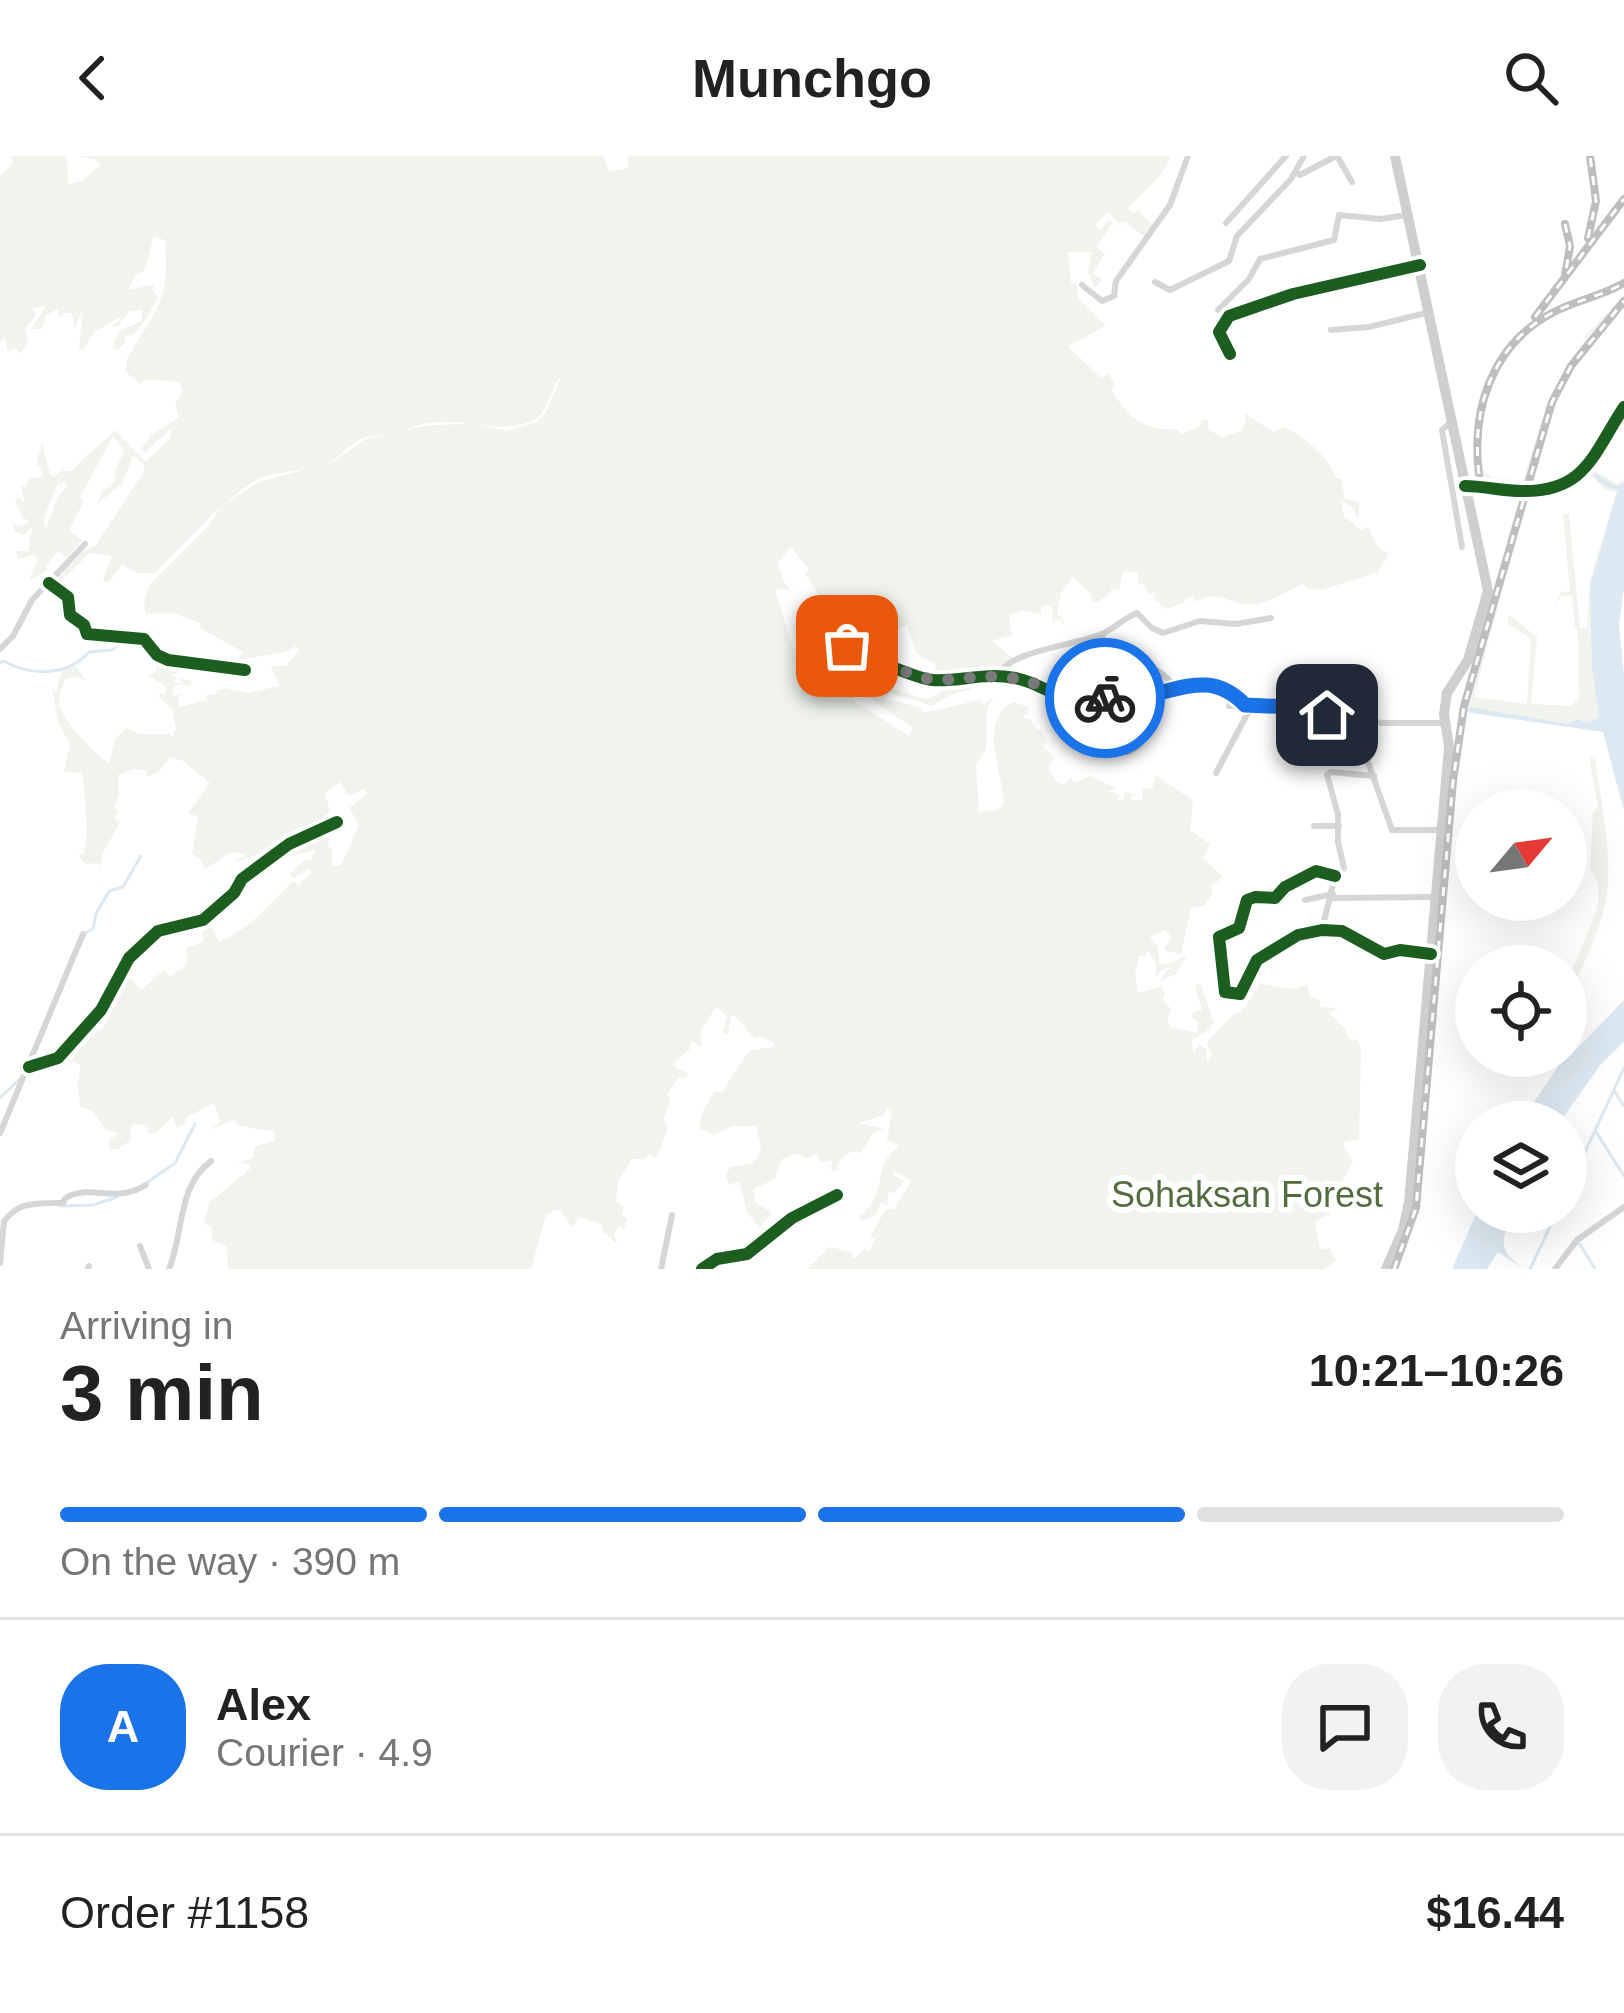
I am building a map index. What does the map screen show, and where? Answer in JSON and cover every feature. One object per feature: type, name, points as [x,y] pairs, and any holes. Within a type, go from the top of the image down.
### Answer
[{"type":"main road","points":[[1386,1269],[1408,1210],[1449,747],[1445,703],[1450,686],[1468,660],[1488,600],[1395,156]]},
{"type":"street","points":[[1082,285],[1102,301],[1114,296],[1115,281],[1170,205],[1188,156]]},
{"type":"street","points":[[1226,223],[1286,156]]},
{"type":"street","points":[[1155,282],[1166,289],[1177,288],[1229,261],[1237,236],[1296,172],[1304,156]]},
{"type":"street","points":[[1296,172],[1300,175],[1337,156],[1352,182]]},
{"type":"street","points":[[1218,310],[1249,279],[1260,259],[1334,240],[1339,214],[1380,219],[1410,214]]},
{"type":"street","points":[[1230,355],[1219,332],[1229,316],[1276,299],[1420,265]]},
{"type":"street","points":[[1331,330],[1370,327],[1429,312]]},
{"type":"street","points":[[1465,486],[1525,491],[1569,484],[1624,407]]},
{"type":"street","points":[[1450,422],[1442,430],[1462,548]]},
{"type":"street","points":[[0,649],[32,601],[52,585],[85,544]]},
{"type":"street","points":[[52,585],[68,596],[70,615],[84,626],[86,634],[143,639],[157,655],[175,662],[245,670]]},
{"type":"street","points":[[998,676],[1007,663],[1080,637],[1100,635],[1137,613],[1163,633],[1200,622],[1271,619]]},
{"type":"street","points":[[1100,635],[1110,648],[1139,658],[1174,686]]},
{"type":"street","points":[[847,646],[865,658],[925,679],[998,676],[1076,699],[1154,694],[1174,686],[1214,687],[1232,692],[1249,705]]},
{"type":"street","points":[[1327,715],[1330,671]]},
{"type":"street","points":[[1108,752],[1137,747],[1136,722],[1152,712],[1154,694]]},
{"type":"street","points":[[1216,773],[1249,705]]},
{"type":"street","points":[[1229,706],[1290,707],[1353,720],[1445,723]]},
{"type":"street","points":[[1353,720],[1392,830],[1442,830]]},
{"type":"street","points":[[1322,930],[1335,876],[1345,868],[1328,772],[1374,776]]},
{"type":"street","points":[[29,1067],[58,1058],[101,1010],[129,958],[158,931],[203,920],[231,897],[242,879],[289,844],[338,822]]},
{"type":"street","points":[[1314,826],[1339,826]]},
{"type":"street","points":[[1335,876],[1316,871],[1285,887],[1275,898],[1246,900],[1239,928],[1219,937],[1223,988],[1232,995],[1240,994],[1257,960],[1292,937],[1322,930],[1349,933],[1384,954],[1400,950],[1431,955]]},
{"type":"street","points":[[1305,900],[1436,897]]},
{"type":"street","points":[[0,1133],[83,934]]},
{"type":"street","points":[[169,1269],[184,1224],[184,1197],[202,1167],[211,1161]]},
{"type":"street","points":[[0,1264],[4,1221],[20,1206],[38,1201],[59,1204],[75,1194],[123,1195],[146,1185]]},
{"type":"street","points":[[702,1269],[716,1259],[747,1254],[792,1218],[837,1196]]},
{"type":"street","points":[[1555,1269],[1577,1240],[1624,1208]]},
{"type":"street","points":[[661,1269],[672,1215]]},
{"type":"street","points":[[140,1246],[149,1269]]},
{"type":"green space","name":"Sohaksan Forest","points":[[12,156],[67,156],[68,185],[101,165],[77,156],[604,156],[608,171],[628,168],[628,156],[1171,156],[1128,208],[1134,213],[1138,210],[1153,226],[1145,237],[1125,222],[1120,226],[1108,211],[1095,225],[1100,230],[1109,220],[1113,222],[1097,247],[1105,254],[1093,273],[1102,280],[1095,288],[1088,272],[1092,252],[1068,252],[1071,283],[1076,283],[1078,298],[1106,326],[1068,346],[1101,378],[1108,374],[1118,400],[1145,425],[1177,429],[1181,434],[1200,426],[1202,419],[1208,421],[1208,430],[1223,437],[1241,431],[1244,413],[1273,432],[1284,427],[1300,436],[1341,479],[1345,499],[1359,502],[1359,520],[1341,500],[1344,516],[1361,530],[1368,527],[1378,547],[1389,554],[1378,572],[1322,590],[1303,584],[1256,604],[1212,596],[1196,602],[1194,597],[1166,609],[1154,599],[1155,593],[1149,594],[1138,583],[1138,573],[1123,571],[1119,591],[1110,588],[1112,592],[1098,602],[1073,577],[1061,593],[1057,615],[1066,628],[1060,620],[1052,621],[1053,609],[1048,605],[1041,608],[1041,614],[1022,610],[1009,616],[1012,635],[992,641],[1014,659],[998,668],[980,666],[977,672],[931,678],[948,670],[936,671],[935,664],[917,654],[907,625],[894,630],[893,640],[887,642],[885,634],[872,637],[861,654],[850,647],[856,641],[848,631],[842,642],[829,637],[819,613],[824,602],[805,574],[809,569],[791,547],[778,563],[791,590],[775,589],[793,648],[817,653],[822,661],[818,687],[843,686],[857,703],[909,736],[913,728],[863,692],[848,678],[850,673],[923,699],[962,681],[982,678],[980,686],[932,706],[890,693],[884,699],[920,707],[925,713],[979,700],[984,706],[994,695],[987,709],[986,749],[976,765],[979,812],[997,810],[1004,803],[994,735],[1002,711],[1013,702],[1029,707],[1022,718],[1041,729],[1046,740],[1043,746],[1054,757],[1049,768],[1056,782],[1065,785],[1070,777],[1075,783],[1090,776],[1116,788],[1109,791],[1120,795],[1117,800],[1123,801],[1125,792],[1135,794],[1130,799],[1142,801],[1143,788],[1152,789],[1156,776],[1193,800],[1190,830],[1210,844],[1203,858],[1223,877],[1211,886],[1213,893],[1204,906],[1191,908],[1181,954],[1163,950],[1172,937],[1165,930],[1150,937],[1158,947],[1159,964],[1187,955],[1176,974],[1160,981],[1175,967],[1162,969],[1156,977],[1156,963],[1148,951],[1139,956],[1138,993],[1161,987],[1171,1009],[1167,1020],[1171,1027],[1197,1033],[1198,1022],[1192,1018],[1193,1012],[1202,1010],[1195,986],[1200,983],[1214,1023],[1191,1040],[1194,1052],[1199,1044],[1206,1049],[1207,1062],[1212,1056],[1207,1042],[1242,1011],[1260,984],[1293,989],[1307,985],[1310,997],[1319,999],[1321,1007],[1338,1008],[1329,1013],[1349,1039],[1358,1040],[1361,1049],[1359,1139],[1342,1143],[1353,1161],[1342,1182],[1327,1190],[1343,1198],[1332,1200],[1330,1216],[1315,1223],[1320,1249],[1329,1248],[1336,1260],[1325,1269],[807,1269],[830,1247],[851,1252],[853,1259],[865,1249],[869,1252],[876,1238],[870,1236],[911,1181],[894,1171],[904,1181],[895,1193],[889,1192],[887,1205],[881,1202],[876,1215],[862,1221],[859,1216],[875,1198],[885,1162],[899,1146],[887,1140],[892,1110],[887,1108],[883,1115],[859,1123],[884,1129],[874,1133],[860,1153],[852,1151],[840,1160],[836,1171],[831,1171],[832,1161],[821,1162],[816,1153],[782,1159],[775,1179],[753,1189],[755,1202],[772,1213],[759,1228],[747,1212],[739,1181],[729,1185],[726,1176],[730,1167],[757,1158],[757,1126],[732,1126],[714,1135],[700,1129],[700,1124],[715,1092],[722,1092],[746,1055],[775,1043],[759,1036],[755,1039],[735,1016],[731,1016],[728,1034],[723,1032],[727,1016],[716,1007],[701,1030],[701,1047],[692,1041],[675,1062],[676,1068],[688,1073],[667,1094],[671,1098],[663,1120],[668,1127],[657,1158],[649,1154],[632,1159],[618,1181],[616,1201],[624,1207],[622,1215],[627,1219],[624,1229],[619,1227],[614,1233],[617,1244],[602,1225],[581,1217],[571,1227],[557,1210],[546,1215],[531,1269],[228,1269],[227,1246],[212,1240],[212,1228],[204,1223],[209,1203],[251,1168],[237,1163],[253,1158],[255,1146],[275,1141],[275,1132],[240,1126],[232,1120],[211,1130],[220,1121],[214,1103],[187,1117],[184,1125],[176,1127],[172,1117],[155,1134],[148,1133],[147,1125],[133,1124],[132,1139],[109,1149],[109,1140],[117,1133],[106,1130],[93,1111],[81,1107],[77,1086],[81,1065],[72,1061],[77,1051],[74,1046],[85,1044],[93,1032],[103,1029],[120,985],[131,978],[141,990],[164,970],[170,977],[187,964],[187,948],[203,942],[202,926],[213,929],[219,942],[250,923],[293,881],[298,885],[311,873],[309,868],[294,878],[289,874],[311,860],[315,850],[285,857],[282,854],[289,846],[335,823],[327,847],[332,849],[332,865],[341,866],[359,824],[349,808],[367,794],[364,789],[349,796],[340,782],[325,793],[330,812],[294,839],[234,863],[246,854],[231,852],[204,870],[201,859],[192,854],[198,816],[188,814],[210,783],[183,761],[170,757],[155,774],[146,776],[147,771],[134,769],[118,775],[114,808],[119,810],[115,818],[120,823],[103,852],[99,872],[99,863],[85,864],[78,855],[84,854],[87,829],[83,773],[64,772],[70,744],[58,722],[52,686],[56,692],[62,671],[76,666],[85,680],[65,679],[61,710],[82,739],[109,763],[115,739],[127,728],[139,734],[170,734],[171,738],[176,729],[172,709],[159,697],[165,695],[166,687],[148,675],[156,671],[156,665],[148,662],[154,653],[201,664],[237,662],[239,669],[232,670],[173,661],[157,655],[155,661],[192,670],[168,669],[180,674],[171,674],[177,678],[173,682],[184,684],[178,678],[191,681],[191,686],[178,684],[172,690],[174,696],[183,693],[179,707],[207,700],[206,695],[225,688],[249,693],[279,686],[271,666],[286,666],[299,650],[296,646],[238,660],[243,652],[200,628],[201,623],[173,613],[146,614],[144,601],[150,584],[221,507],[155,573],[138,573],[122,565],[108,583],[103,580],[112,556],[90,553],[56,586],[51,584],[83,551],[95,546],[143,473],[145,465],[133,456],[122,484],[97,504],[116,480],[124,451],[113,436],[80,497],[84,501],[69,530],[82,540],[67,558],[58,551],[45,567],[48,570],[29,580],[38,560],[34,555],[18,559],[16,551],[28,551],[32,527],[23,535],[12,523],[22,527],[29,521],[15,501],[19,497],[25,504],[21,486],[43,476],[40,466],[36,468],[42,442],[50,475],[55,477],[66,464],[63,471],[73,471],[115,430],[146,462],[170,438],[172,428],[144,453],[142,448],[150,436],[179,417],[175,404],[183,392],[179,381],[140,384],[126,372],[127,359],[163,292],[165,241],[158,237],[153,238],[145,270],[134,277],[128,290],[156,284],[152,289],[158,297],[147,318],[133,335],[125,336],[117,350],[113,347],[118,332],[142,320],[142,310],[129,311],[117,327],[112,327],[124,315],[94,332],[83,351],[79,348],[83,308],[75,329],[72,313],[60,318],[58,309],[46,315],[42,329],[31,329],[46,306],[32,308],[36,315],[25,329],[28,340],[21,354],[15,348],[8,352],[5,338],[0,341],[0,176],[13,163]],"holes":[[[562,375],[545,414],[535,423],[506,431],[479,425],[510,426],[535,419]],[[427,423],[471,424],[430,425],[398,432]],[[388,435],[364,440],[322,465],[360,439]],[[312,468],[256,483],[221,507],[264,477]],[[63,472],[58,487],[64,480],[67,487],[57,498],[45,531],[44,517]]]},
{"type":"green space","points":[[1624,285],[1545,321],[1514,349],[1492,386],[1486,407],[1481,468],[1492,478],[1523,481],[1541,424],[1563,373],[1584,337],[1624,295],[1558,386],[1524,489],[1477,484],[1481,478],[1476,436],[1479,413],[1491,379],[1512,348],[1538,323],[1553,313]]},
{"type":"green space","points":[[1588,467],[1617,484],[1624,477],[1618,487],[1602,483],[1617,488],[1618,494],[1590,586],[1592,668],[1599,717],[1569,724],[1466,707],[1495,605],[1474,697],[1527,704],[1531,639],[1508,624],[1509,615],[1537,637],[1531,704],[1573,706],[1579,700],[1578,630],[1572,596],[1562,596],[1554,604],[1561,592],[1570,591],[1563,514],[1569,513],[1580,628],[1587,628],[1590,580],[1616,493],[1606,490],[1586,471]]},
{"type":"green space","points":[[1589,757],[1595,757],[1608,878],[1602,916],[1587,954],[1587,945],[1582,945],[1598,907],[1598,884],[1590,868],[1593,812],[1598,808]]},
{"type":"shaded area","points":[[1589,471],[1618,486],[1624,481],[1624,588],[1619,624],[1624,676],[1624,811],[1603,732],[1465,712],[1470,707],[1568,724],[1599,717],[1592,668],[1590,586],[1618,490],[1604,486]]},
{"type":"shaded area","points":[[1624,1000],[1624,1042],[1575,1101],[1535,1101],[1551,1077],[1587,1077],[1587,1038]]},
{"type":"shaded area","points":[[1468,1233],[1506,1233],[1509,1255],[1522,1268],[1498,1252],[1487,1269],[1452,1269]]},
{"type":"waterway","points":[[0,663],[48,672],[70,666],[89,652],[135,642]]},
{"type":"waterway","points":[[215,664],[237,661]]},
{"type":"waterway","points":[[83,934],[93,929],[109,891],[123,887],[141,856]]},
{"type":"waterway","points":[[192,925],[207,923],[242,885]]},
{"type":"waterway","points":[[32,1068],[57,1062]]},
{"type":"waterway","points":[[1587,1148],[1624,1068]]},
{"type":"waterway","points":[[0,1098],[19,1080]]},
{"type":"waterway","points":[[1615,1092],[1624,1106]]},
{"type":"waterway","points":[[145,1184],[175,1163],[195,1124]]},
{"type":"waterway","points":[[1596,1132],[1624,1176]]},
{"type":"waterway","points":[[60,1206],[93,1205],[117,1197]]},
{"type":"waterway","points":[[1530,1269],[1547,1233]]},
{"type":"waterway","points":[[1579,1243],[1595,1269]]},
{"type":"railway","points":[[1588,238],[1596,201],[1590,156]]},
{"type":"railway","points":[[1535,317],[1624,199]]},
{"type":"railway","points":[[1565,224],[1570,246],[1565,276]]},
{"type":"railway","points":[[1479,474],[1483,403],[1501,360],[1533,325],[1624,283]]},
{"type":"railway","points":[[1394,1269],[1416,1208],[1453,781],[1464,706],[1552,402],[1571,366],[1624,301]]},
{"type":"cycle path","points":[[1230,354],[1219,332],[1229,316],[1293,294],[1420,265]]},
{"type":"cycle path","points":[[1465,486],[1522,491],[1561,485],[1585,467],[1624,407]]},
{"type":"cycle path","points":[[49,583],[68,597],[70,615],[84,625],[87,634],[144,639],[168,660],[245,670]]},
{"type":"cycle path","points":[[847,646],[932,680],[1003,676],[1068,698],[1094,700],[1210,685],[1245,705]]},
{"type":"cycle path","points":[[29,1067],[58,1058],[101,1010],[129,958],[158,931],[203,920],[234,893],[242,879],[289,844],[337,822]]},
{"type":"cycle path","points":[[1335,876],[1316,871],[1285,887],[1275,898],[1247,900],[1239,928],[1219,937],[1225,992],[1240,994],[1257,960],[1298,935],[1322,930],[1342,931],[1384,954],[1400,950],[1431,954]]},
{"type":"cycle path","points":[[702,1269],[717,1259],[747,1254],[792,1218],[837,1195]]},
{"type":"way so far","points":[[847,646],[865,658],[925,679],[998,676],[1076,699],[1105,698]]},
{"type":"route","points":[[1105,698],[1196,684],[1232,692],[1245,705],[1327,715]]}]
